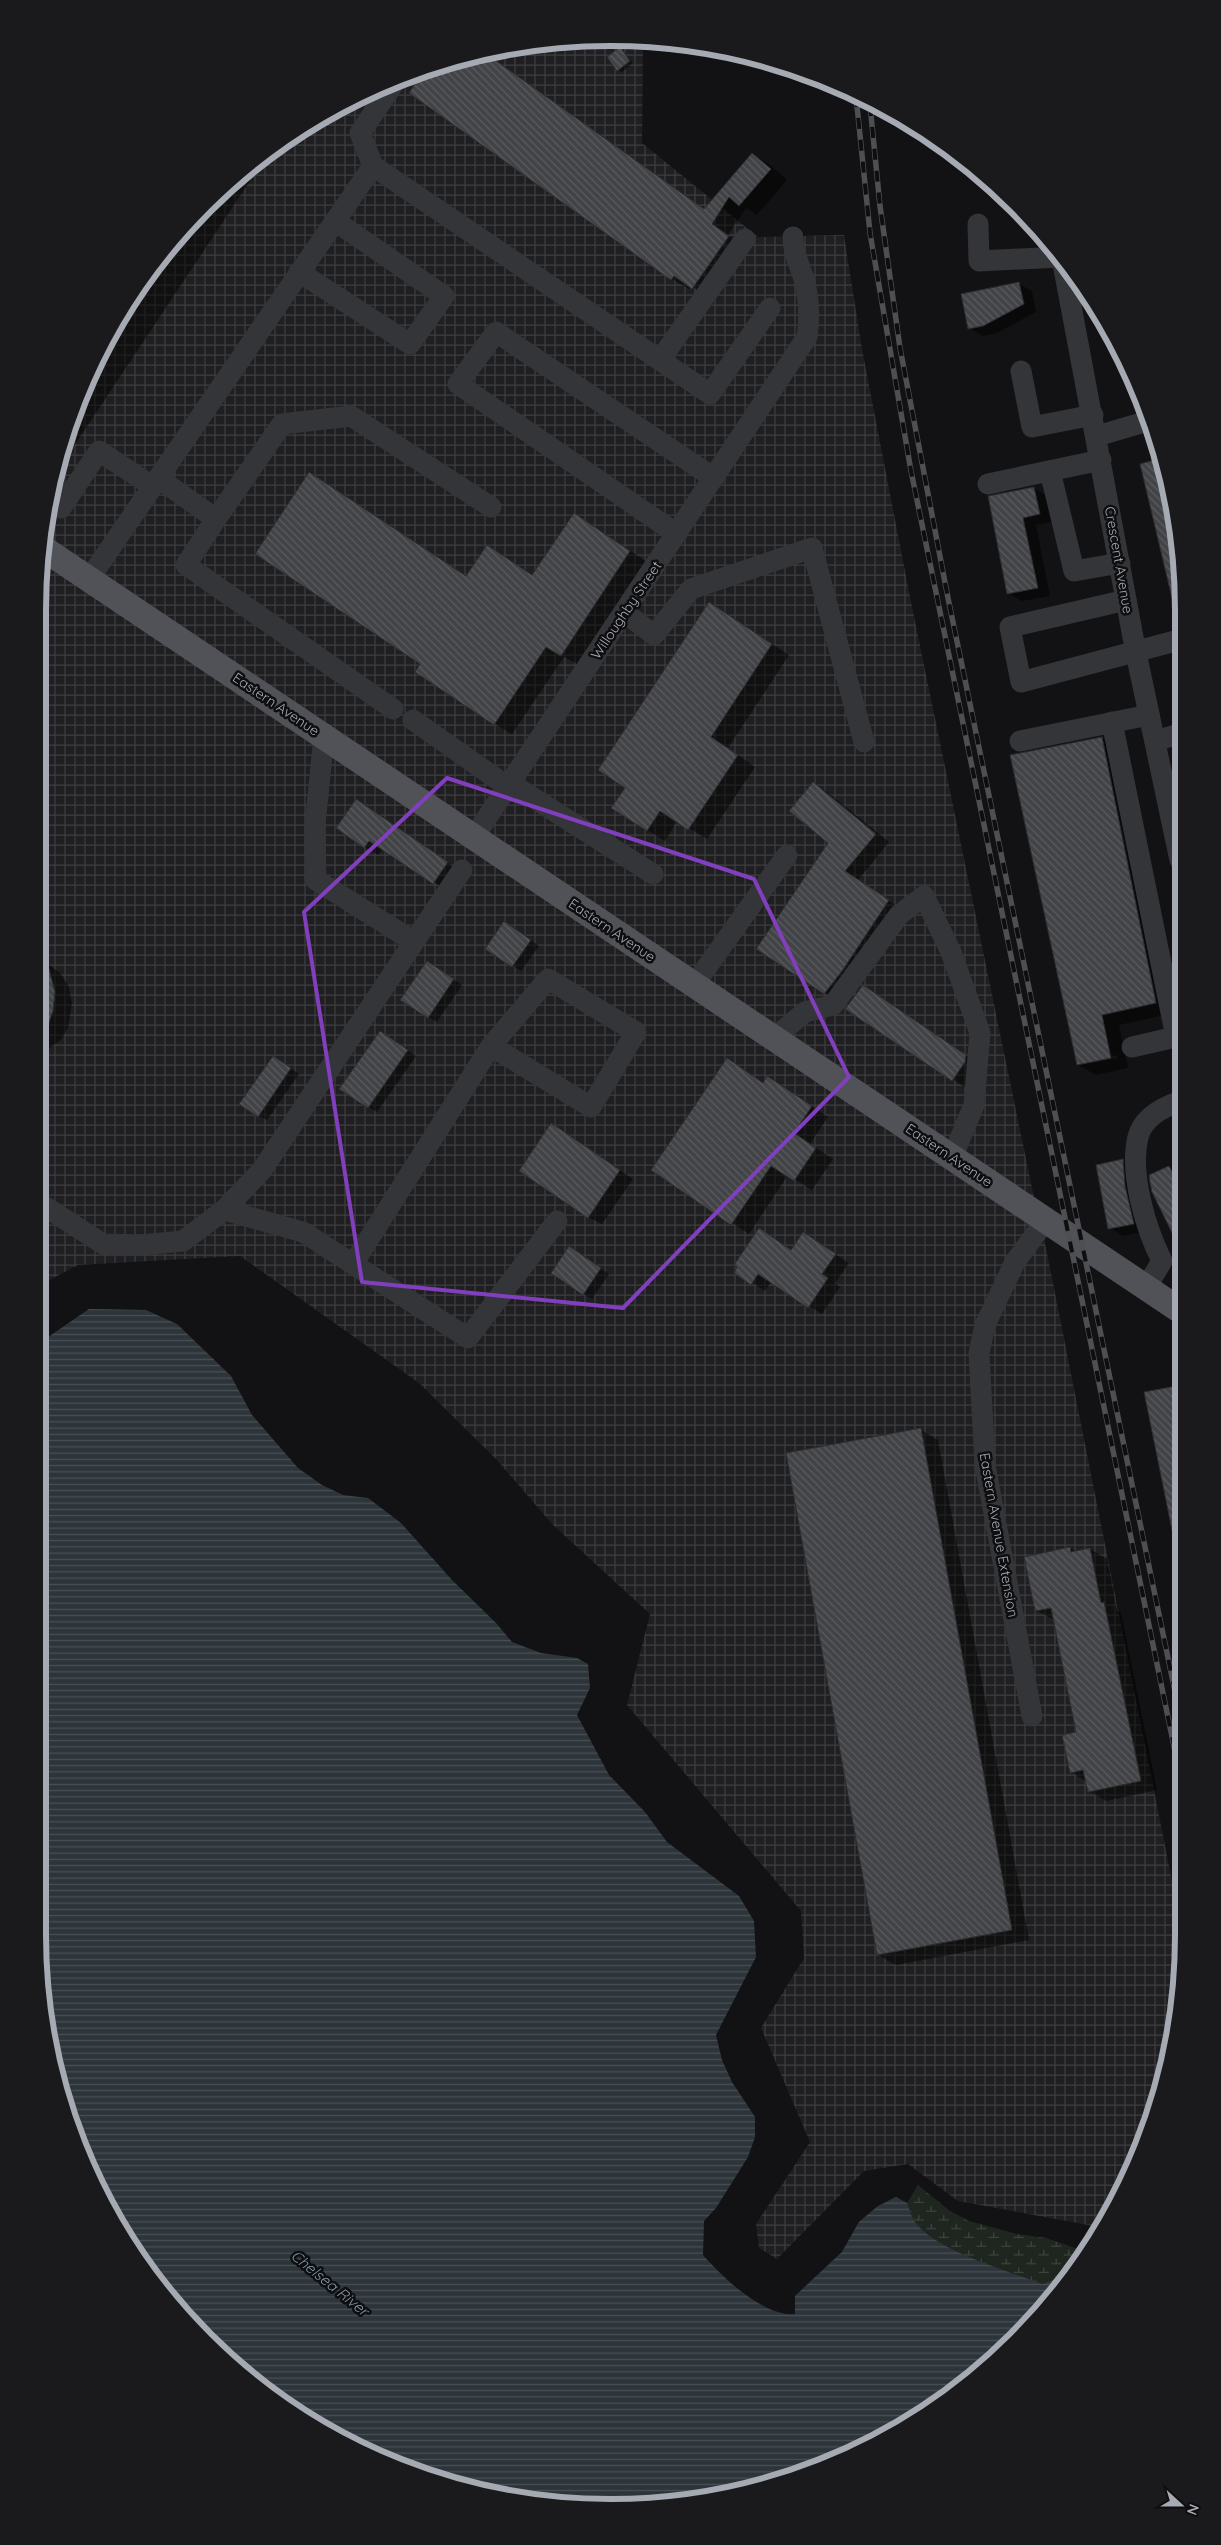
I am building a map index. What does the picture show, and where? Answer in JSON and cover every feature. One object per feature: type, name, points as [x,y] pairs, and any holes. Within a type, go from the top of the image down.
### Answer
[{"type":"main road","name":"Eastern Avenue","points":[[49,553],[1175,1307]]},
{"type":"street","points":[[387,92],[360,132],[373,166],[710,394],[770,308]]},
{"type":"street","points":[[89,579],[373,166]]},
{"type":"street","points":[[300,272],[410,344],[444,296],[335,221]]},
{"type":"street","points":[[978,224],[979,261],[1051,258]]},
{"type":"street","name":"Willoughby Street","points":[[474,837],[778,383],[806,337],[810,322],[809,300],[793,251],[793,237]]},
{"type":"street","points":[[660,360],[745,239]]},
{"type":"street","name":"Crescent Avenue","points":[[1073,287],[1078,300],[1095,426],[1126,600],[1175,836]]},
{"type":"street","points":[[677,534],[458,384],[496,332],[714,478]]},
{"type":"street","points":[[1021,371],[1032,427],[1095,426],[1142,422]]},
{"type":"street","points":[[392,709],[186,564],[282,424],[351,416],[491,507]]},
{"type":"street","points":[[61,508],[99,451],[216,519]]},
{"type":"street","points":[[988,484],[1101,460]]},
{"type":"street","points":[[1050,471],[1074,572],[1120,563]]},
{"type":"street","points":[[624,612],[654,634],[691,589],[812,548],[864,742]]},
{"type":"street","points":[[1126,600],[1010,627],[1021,682],[1175,641]]},
{"type":"street","points":[[1020,741],[1149,715]]},
{"type":"street","points":[[413,720],[509,785],[653,874]]},
{"type":"street","points":[[1112,722],[1175,1023]]},
{"type":"street","points":[[1155,741],[1175,735]]},
{"type":"street","points":[[324,736],[315,825],[316,880],[413,942]]},
{"type":"street","points":[[694,985],[787,855]]},
{"type":"street","points":[[46,1207],[103,1244],[140,1245],[183,1241],[224,1210],[262,1170],[462,870]]},
{"type":"street","points":[[774,1038],[805,1012],[833,1005],[899,915],[924,896],[952,952],[980,1033],[974,1105],[952,1158]]},
{"type":"street","points":[[353,1264],[492,1046],[548,979],[636,1032],[591,1106],[492,1046]]},
{"type":"street","points":[[1132,1047],[1175,1038]]},
{"type":"street","points":[[1146,1288],[1162,1262],[1145,1221],[1136,1172],[1138,1137],[1144,1124],[1154,1113],[1175,1103]]},
{"type":"street","points":[[224,1210],[303,1232],[468,1338],[557,1221]]},
{"type":"street","name":"Eastern Avenue Extension","points":[[1032,1716],[985,1465],[979,1353],[985,1326],[1014,1262],[1046,1220]]},
{"type":"highlighted area","points":[[447,778],[754,879],[849,1077],[623,1308],[362,1282],[304,912]]},
{"type":"shaded area","points":[[574,47],[643,47],[642,143],[758,237],[844,235],[862,349],[911,602],[1046,1248],[1175,1896],[1174,1971],[1164,2045],[1156,2081],[1132,2150],[1117,2184],[1093,2226],[958,2201],[908,2164],[864,2171],[777,2259],[759,2248],[756,2224],[810,2142],[761,2028],[804,1958],[801,1911],[627,1705],[650,1614],[552,1524],[497,1460],[419,1383],[240,1256],[78,1265],[46,1282],[47,574],[57,500],[65,464],[76,429],[104,361],[141,297],[186,238],[238,186],[297,141],[328,122],[361,104],[395,89],[464,65],[500,57]]},
{"type":"green space","points":[[918,2185],[950,2211],[969,2221],[1017,2234],[1046,2238],[1079,2249],[1035,2307],[983,2359],[951,2384],[795,2296],[842,2252],[859,2222],[878,2206],[896,2197],[907,2203]]},
{"type":"water","name":"Chelsea River","points":[[89,1309],[146,1310],[177,1324],[231,1376],[252,1415],[298,1468],[322,1485],[343,1495],[368,1498],[401,1523],[452,1580],[496,1623],[512,1642],[541,1653],[577,1658],[588,1664],[590,1688],[577,1715],[609,1775],[645,1812],[667,1842],[739,1896],[754,1921],[756,1957],[716,2035],[722,2060],[732,2082],[755,2117],[755,2137],[748,2157],[716,2208],[704,2221],[703,2255],[744,2294],[770,2309],[795,2314],[795,2296],[842,2252],[859,2222],[878,2206],[896,2197],[907,2203],[914,2221],[925,2232],[955,2251],[1042,2284],[1058,2278],[1035,2307],[983,2359],[924,2404],[893,2423],[860,2441],[792,2469],[757,2480],[684,2494],[647,2498],[574,2498],[500,2488],[464,2480],[429,2469],[361,2441],[297,2404],[267,2382],[238,2359],[186,2307],[141,2248],[104,2184],[76,2116],[65,2081],[51,2008],[46,1934],[46,1339]]},
{"type":"building","points":[[620,47],[630,61],[617,71],[607,57]]},
{"type":"building","points":[[493,59],[704,209],[752,153],[771,169],[739,206],[729,197],[712,224],[729,236],[692,289],[674,276],[671,280],[409,93],[418,80],[464,65]]},
{"type":"building","points":[[1019,282],[1024,304],[983,326],[968,329],[961,294]]},
{"type":"building","points":[[1155,460],[1156,464],[1170,537],[1175,598],[1172,598],[1140,464]]},
{"type":"building","points":[[309,472],[466,576],[487,545],[532,575],[574,513],[630,551],[561,656],[546,647],[494,725],[415,672],[420,664],[255,554]]},
{"type":"building","points":[[1034,487],[1040,514],[1023,518],[1038,588],[1007,594],[988,496]]},
{"type":"building","points":[[709,602],[772,644],[711,737],[738,755],[688,830],[660,811],[647,831],[611,808],[625,788],[598,770]]},
{"type":"building","points":[[1102,737],[1156,1003],[1102,1015],[1111,1058],[1077,1065],[1010,755]]},
{"type":"building","points":[[813,782],[876,834],[845,871],[889,900],[842,971],[824,994],[756,949],[828,843],[789,811]]},
{"type":"building","points":[[356,799],[448,862],[433,884],[369,841],[364,848],[336,828]]},
{"type":"building","points":[[504,921],[531,940],[512,967],[485,949]]},
{"type":"building","points":[[46,958],[55,992],[53,1011],[46,1031]]},
{"type":"building","points":[[427,961],[454,979],[428,1018],[400,1000]]},
{"type":"building","points":[[863,985],[966,1055],[965,1062],[952,1081],[845,1009]]},
{"type":"building","points":[[380,1031],[408,1050],[368,1108],[339,1089]]},
{"type":"building","points":[[273,1056],[291,1068],[258,1117],[239,1104]]},
{"type":"building","points":[[727,1058],[763,1083],[767,1076],[812,1106],[794,1133],[816,1148],[794,1181],[771,1166],[731,1225],[651,1170]]},
{"type":"building","points":[[551,1123],[620,1170],[588,1218],[519,1171]]},
{"type":"building","points":[[1123,1159],[1125,1186],[1134,1224],[1108,1229],[1096,1165]]},
{"type":"building","points":[[1169,1166],[1175,1178],[1175,1239],[1152,1192],[1149,1175]]},
{"type":"building","points":[[759,1228],[791,1250],[803,1232],[836,1254],[822,1274],[828,1278],[808,1308],[758,1274],[751,1285],[734,1273],[737,1267],[734,1265]]},
{"type":"building","points":[[569,1246],[601,1268],[583,1295],[551,1273]]},
{"type":"building","points":[[1175,1386],[1175,1540],[1174,1540],[1144,1392]]},
{"type":"building","points":[[921,1428],[1012,1930],[877,1955],[786,1453]]},
{"type":"building","points":[[1070,1547],[1071,1552],[1090,1548],[1101,1603],[1104,1602],[1141,1781],[1088,1792],[1083,1770],[1070,1773],[1062,1735],[1076,1732],[1051,1608],[1035,1611],[1024,1557]]},
{"type":"railway","points":[[857,103],[870,233],[911,471],[1175,1751]]},
{"type":"railway","points":[[870,110],[880,206],[900,348],[948,598],[1175,1691]]}]
